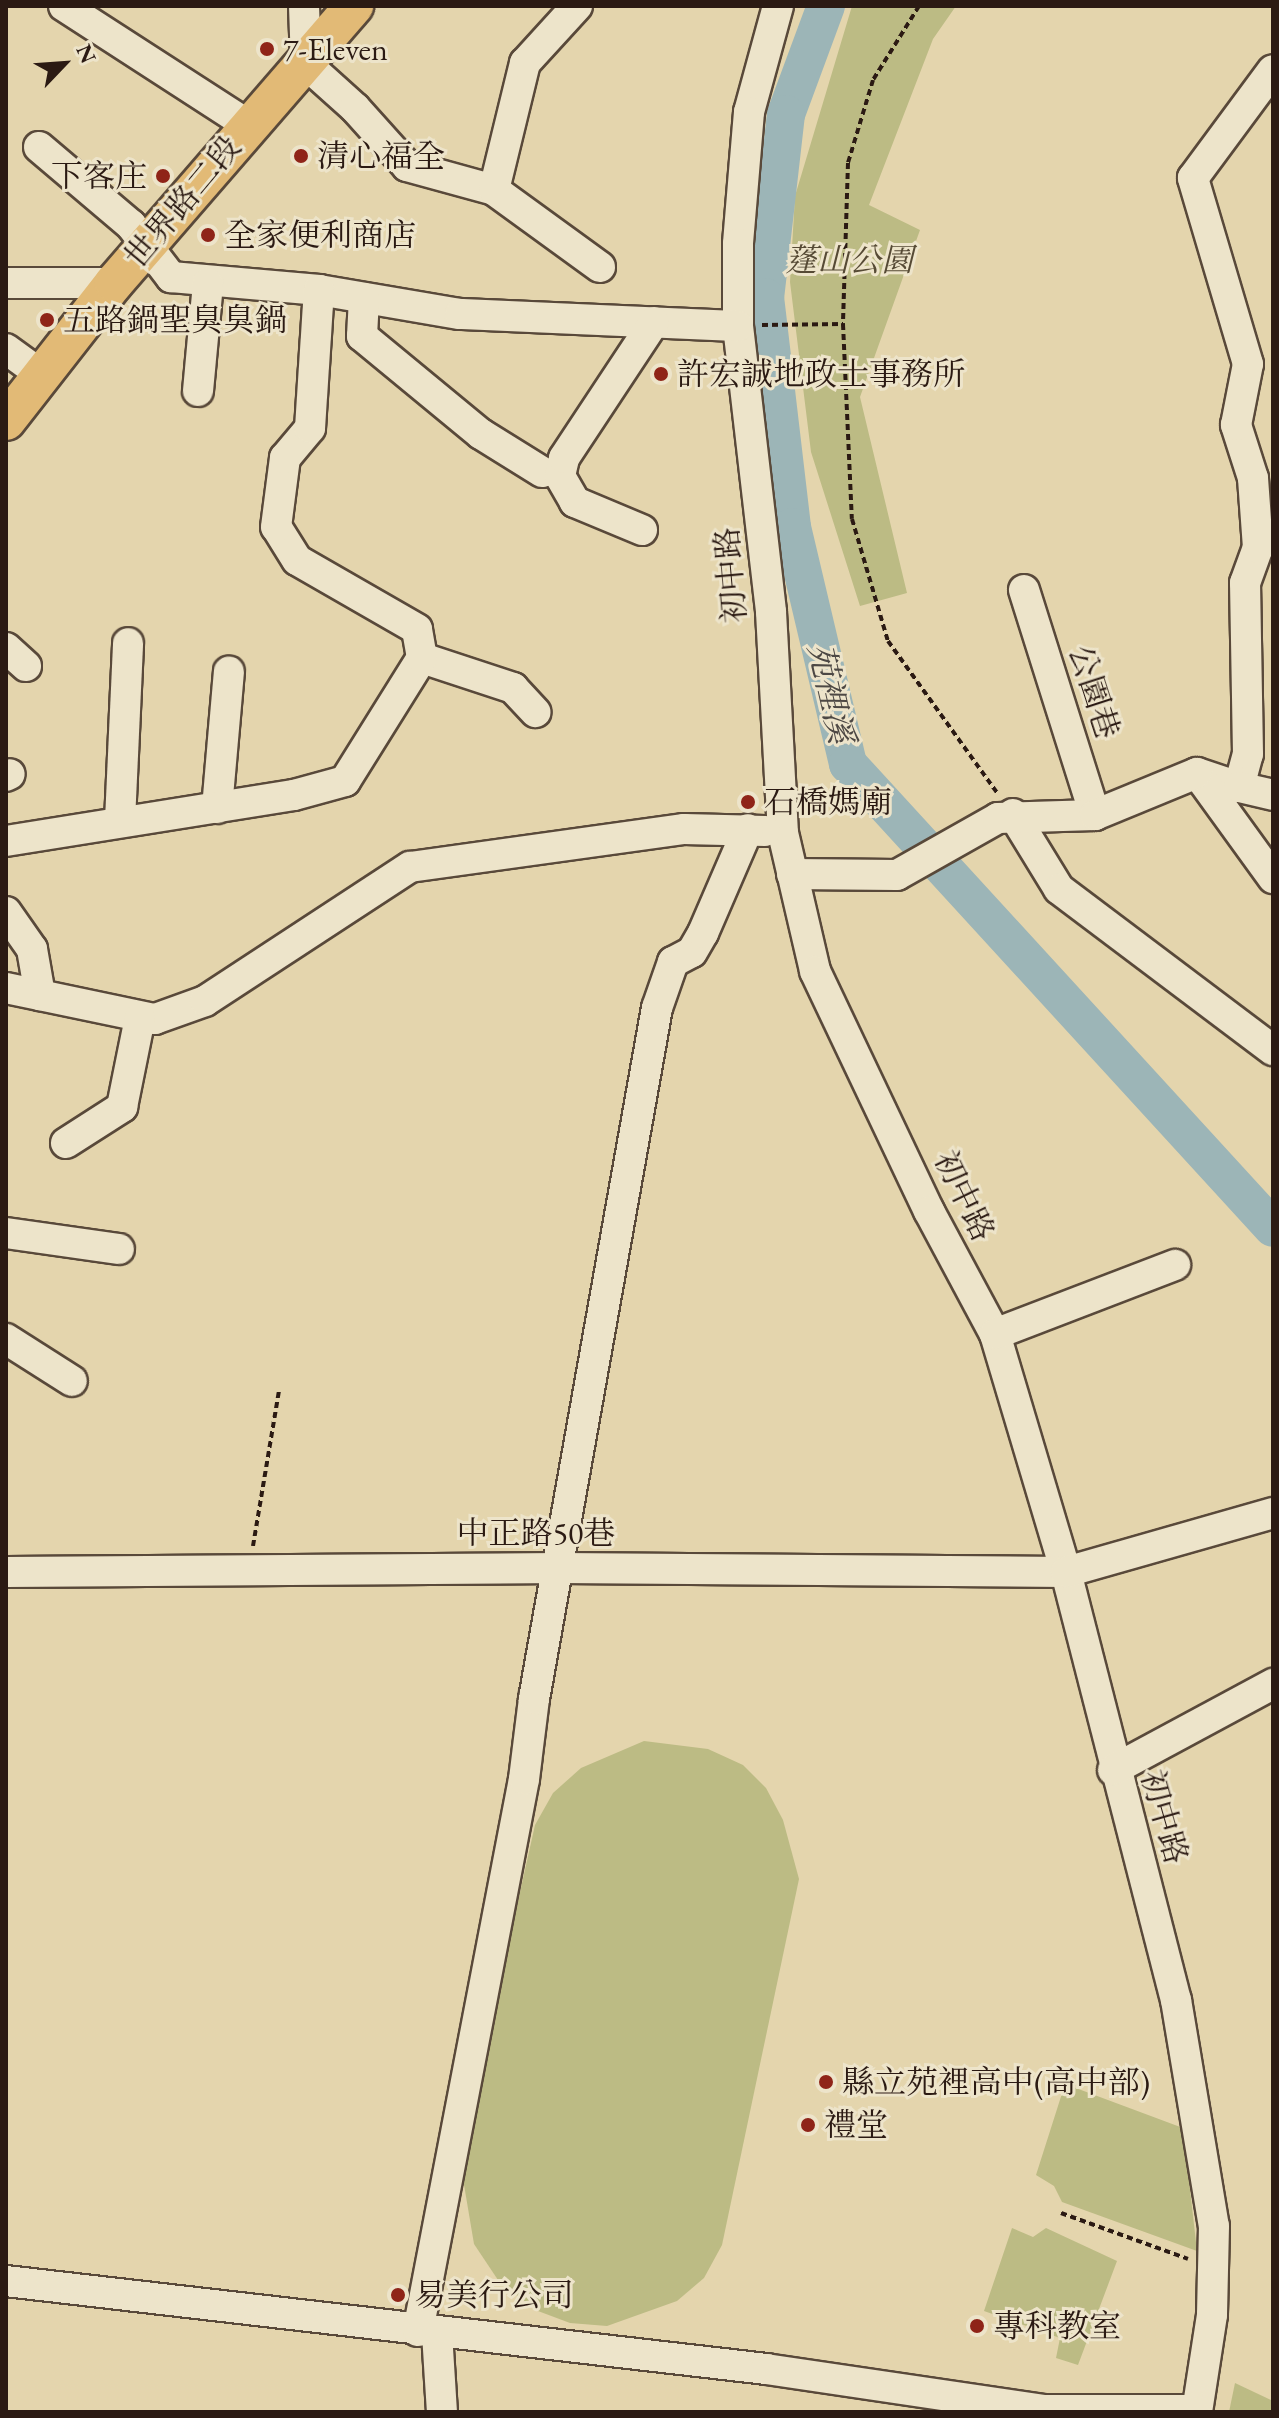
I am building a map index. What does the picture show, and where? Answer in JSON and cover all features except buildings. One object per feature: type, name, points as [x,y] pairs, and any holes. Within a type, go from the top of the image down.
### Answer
[{"type":"main road","name":"世界路二段","points":[[6,421],[114,283],[354,6]]},
{"type":"street","points":[[64,6],[248,125]]},
{"type":"street","points":[[304,6],[306,64],[355,108],[407,166],[494,190],[600,267]]},
{"type":"street","points":[[494,190],[525,63],[577,6]]},
{"type":"street","name":"初中路","points":[[778,6],[749,112],[738,244],[738,326],[771,612],[783,833],[815,971],[929,1211],[995,1334],[1066,1572],[1113,1770],[1176,2000],[1214,2226],[1213,2268],[1197,2411]]},
{"type":"street","points":[[1239,787],[1248,754],[1245,583],[1258,548],[1263,475],[1236,425],[1248,364],[1193,178],[1273,70]]},
{"type":"street","points":[[39,147],[131,225],[171,277],[208,283],[319,290],[460,314],[738,326]]},
{"type":"street","points":[[6,283],[114,283]]},
{"type":"street","points":[[198,391],[208,283]]},
{"type":"street","points":[[6,841],[217,808],[345,781],[422,658],[417,629],[297,560],[276,527],[285,458],[310,428],[319,290]]},
{"type":"street","points":[[364,298],[362,336],[481,434],[542,472]]},
{"type":"street","points":[[642,530],[575,502],[560,476],[564,458],[654,322]]},
{"type":"street","points":[[6,349],[43,376]]},
{"type":"street","name":"公園巷","points":[[1024,590],[1095,815]]},
{"type":"street","points":[[120,821],[128,643]]},
{"type":"street","points":[[422,658],[513,688],[535,712]]},
{"type":"street","points":[[217,808],[229,672]]},
{"type":"street","points":[[792,874],[897,875],[1005,816],[1095,815],[1197,773],[1273,795]]},
{"type":"street","points":[[1197,773],[1273,878]]},
{"type":"street","points":[[1005,816],[1059,889],[1273,1050]]},
{"type":"street","points":[[6,988],[155,1019],[205,1001],[410,867],[684,829],[748,829],[783,833]]},
{"type":"street","points":[[442,2412],[427,2332],[657,1008],[673,962],[692,952],[703,933],[748,829]]},
{"type":"street","points":[[6,912],[32,949],[40,995]]},
{"type":"street","points":[[66,1143],[122,1107],[140,1018]]},
{"type":"street","points":[[6,1233],[119,1249]]},
{"type":"street","points":[[995,1334],[1175,1265]]},
{"type":"street","points":[[6,1339],[72,1381]]},
{"type":"street","name":"中正路50巷","points":[[6,1572],[560,1568],[1066,1572],[1273,1513]]},
{"type":"street","points":[[1113,1770],[1273,1684]]},
{"type":"street","points":[[6,2281],[766,2369],[945,2404],[1043,2410],[1197,2411]]},
{"type":"path","points":[[919,6],[873,80],[848,163],[843,324],[852,519],[888,641],[1005,816]]},
{"type":"path","points":[[738,326],[843,324]]},
{"type":"path","points":[[249,1570],[279,1391]]},
{"type":"path","points":[[1061,2213],[1213,2268]]},
{"type":"green space","name":"蓬山公園","points":[[852,6],[956,6],[933,39],[869,205],[920,230],[860,397],[907,593],[860,606],[811,452],[790,282],[795,196]]},
{"type":"green space","points":[[644,1741],[708,1749],[743,1765],[766,1788],[783,1820],[799,1879],[722,2245],[704,2278],[677,2301],[607,2326],[570,2323],[538,2311],[500,2283],[474,2244],[460,2161],[535,1825],[553,1793],[581,1768]]},
{"type":"green space","points":[[1065,2084],[1183,2128],[1197,2251],[1062,2202],[1054,2186],[1036,2175]]},
{"type":"green space","points":[[1012,2228],[1033,2237],[1046,2228],[1117,2261],[1078,2365],[1056,2358],[1060,2338],[984,2311]]},
{"type":"green space","points":[[1235,2383],[1273,2401],[1273,2412],[1229,2412]]},
{"type":"waterway","name":"苑裡溪","points":[[826,6],[786,114],[765,297],[792,527],[848,764],[1273,1228]]},
{"type":"place","name":"7-Eleven","points":[[267,49]]},
{"type":"place","name":"清心福全","points":[[301,156]]},
{"type":"place","name":"下客庄","points":[[163,176]]},
{"type":"place","name":"全家便利商店","points":[[208,235]]},
{"type":"place","name":"五路鍋聖臭臭鍋","points":[[47,320]]},
{"type":"place","name":"許宏誠地政士事務所","points":[[661,374]]},
{"type":"place","name":"石橋媽廟","points":[[748,802]]},
{"type":"place","name":"縣立苑裡高中(高中部)","points":[[826,2082]]},
{"type":"place","name":"禮堂","points":[[808,2125]]},
{"type":"place","name":"易美行公司","points":[[398,2295]]},
{"type":"place","name":"專科教室","points":[[977,2326]]}]
